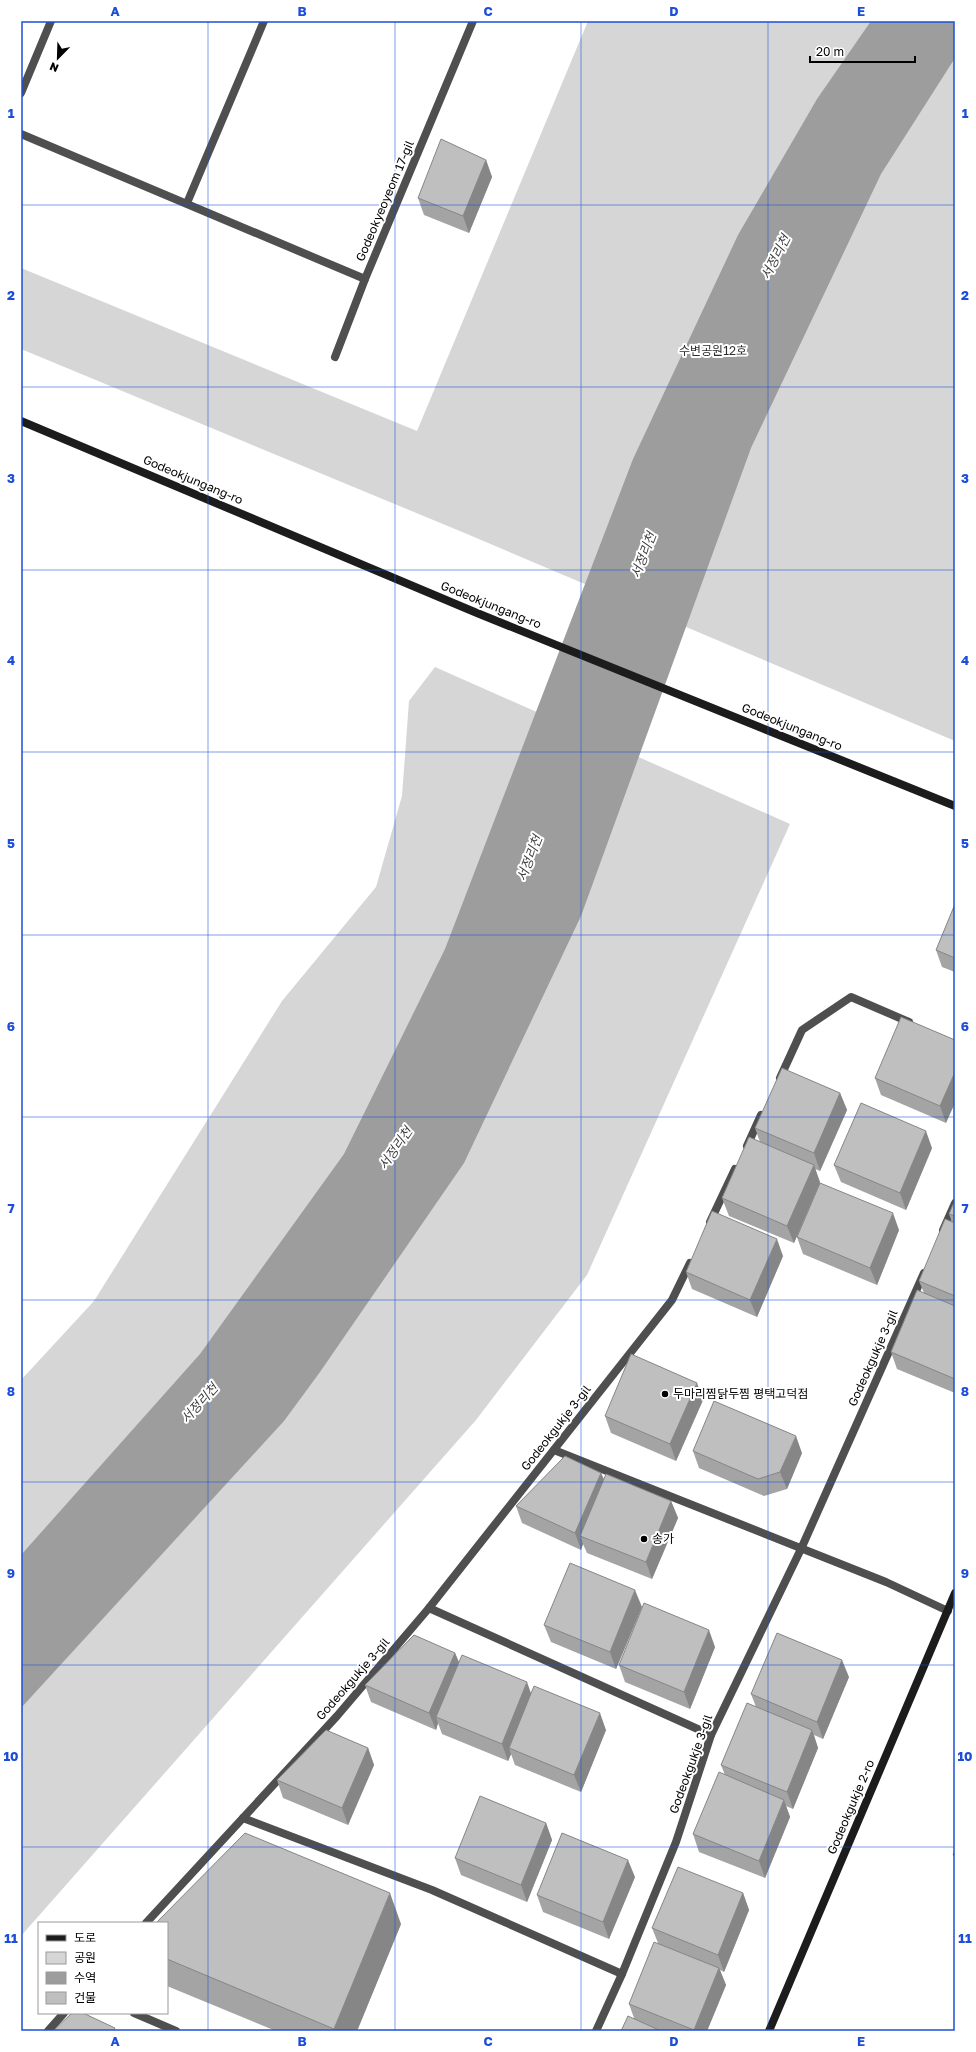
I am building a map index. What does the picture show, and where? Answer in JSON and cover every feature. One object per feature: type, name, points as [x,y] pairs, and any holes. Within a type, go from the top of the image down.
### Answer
[{"type":"street","points":[[21,93],[51,21]]},
{"type":"street","points":[[187,203],[264,21]]},
{"type":"street","name":"Godeokyeoyeom 17-gil","points":[[21,134],[365,279],[473,21]]},
{"type":"street","points":[[335,357],[365,279]]},
{"type":"street","name":"Godeokjungang-ro","points":[[21,421],[477,613],[955,806]]},
{"type":"street","points":[[775,1087],[802,1030],[851,997],[920,1027]]},
{"type":"street","points":[[707,1229],[765,1108]]},
{"type":"street","points":[[939,1239],[955,1203]]},
{"type":"street","name":"Godeokgukje 3-gil","points":[[147,1922],[337,1716],[429,1608],[672,1300],[693,1258]]},
{"type":"street","name":"Godeokgukje 3-gil","points":[[596,2031],[622,1974],[676,1842],[711,1735],[801,1549],[926,1268]]},
{"type":"street","points":[[554,1450],[886,1582],[948,1611]]},
{"type":"street","name":"Godeokgukje 2-ro","points":[[769,2031],[955,1593]]},
{"type":"street","points":[[429,1608],[711,1735]]},
{"type":"street","points":[[243,1818],[432,1890],[622,1974]]},
{"type":"street","points":[[48,2031],[63,2014]]},
{"type":"street","points":[[136,2014],[176,2031]]},
{"type":"green space","name":"수변공원12호","points":[[588,21],[955,21],[955,741],[467,534],[21,349],[21,268],[417,431]]},
{"type":"green space","points":[[435,667],[790,824],[587,1275],[476,1420],[21,1936],[21,1380],[94,1301],[282,1001],[376,887],[402,796],[409,701]]},
{"type":"water","name":"서정리천","points":[[871,21],[955,21],[955,58],[881,174],[751,448],[581,916],[464,1163],[320,1372],[284,1421],[21,1708],[21,1555],[200,1354],[344,1154],[445,949],[633,459],[738,235],[817,99]]},
{"type":"building","points":[[441,139],[486,160],[463,216],[418,198]]},
{"type":"building","points":[[955,904],[955,958],[936,950]]},
{"type":"building","points":[[901,1017],[955,1040],[955,1072],[940,1106],[875,1078]]},
{"type":"building","points":[[782,1068],[840,1093],[814,1153],[755,1128]]},
{"type":"building","points":[[861,1103],[926,1131],[900,1193],[834,1165]]},
{"type":"building","points":[[749,1137],[814,1165],[787,1226],[722,1198]]},
{"type":"building","points":[[820,1183],[893,1213],[870,1268],[797,1237]]},
{"type":"building","points":[[955,1200],[955,1216],[949,1214]]},
{"type":"building","points":[[712,1211],[777,1239],[750,1300],[686,1272]]},
{"type":"building","points":[[945,1219],[955,1223],[955,1296],[919,1281]]},
{"type":"building","points":[[917,1290],[955,1306],[955,1379],[891,1352]]},
{"type":"building","points":[[631,1354],[697,1383],[670,1444],[605,1416]]},
{"type":"building","points":[[714,1401],[796,1436],[780,1472],[758,1479],[693,1451]]},
{"type":"building","points":[[565,1456],[601,1473],[575,1533],[516,1506]]},
{"type":"building","points":[[606,1474],[671,1501],[646,1562],[580,1536]]},
{"type":"building","points":[[570,1563],[635,1590],[610,1652],[544,1625]]},
{"type":"building","points":[[644,1603],[709,1630],[684,1692],[619,1665]]},
{"type":"building","points":[[777,1633],[842,1660],[817,1722],[751,1694]]},
{"type":"building","points":[[414,1635],[455,1653],[429,1713],[365,1685]]},
{"type":"building","points":[[462,1655],[527,1682],[502,1744],[436,1717]]},
{"type":"building","points":[[534,1686],[600,1713],[574,1775],[509,1748]]},
{"type":"building","points":[[747,1703],[812,1730],[787,1792],[721,1765]]},
{"type":"building","points":[[326,1730],[368,1748],[342,1808],[277,1780]]},
{"type":"building","points":[[719,1772],[784,1800],[759,1861],[693,1834]]},
{"type":"building","points":[[480,1796],[546,1823],[521,1885],[455,1858]]},
{"type":"building","points":[[245,1833],[390,1893],[334,2029],[168,1959],[168,1922],[157,1922]]},
{"type":"building","points":[[562,1833],[628,1860],[603,1922],[537,1895]]},
{"type":"building","points":[[678,1867],[743,1893],[718,1955],[652,1928]]},
{"type":"building","points":[[654,1942],[719,1968],[694,2030],[629,2004]]},
{"type":"building","points":[[71,2014],[85,2014],[115,2028],[113,2031],[53,2031]]},
{"type":"building","points":[[628,2016],[661,2031],[621,2031]]},
{"type":"place","name":"두마리찜닭두찜 평택고덕점","points":[[665,1394]]},
{"type":"place","name":"송가","points":[[644,1539]]}]
